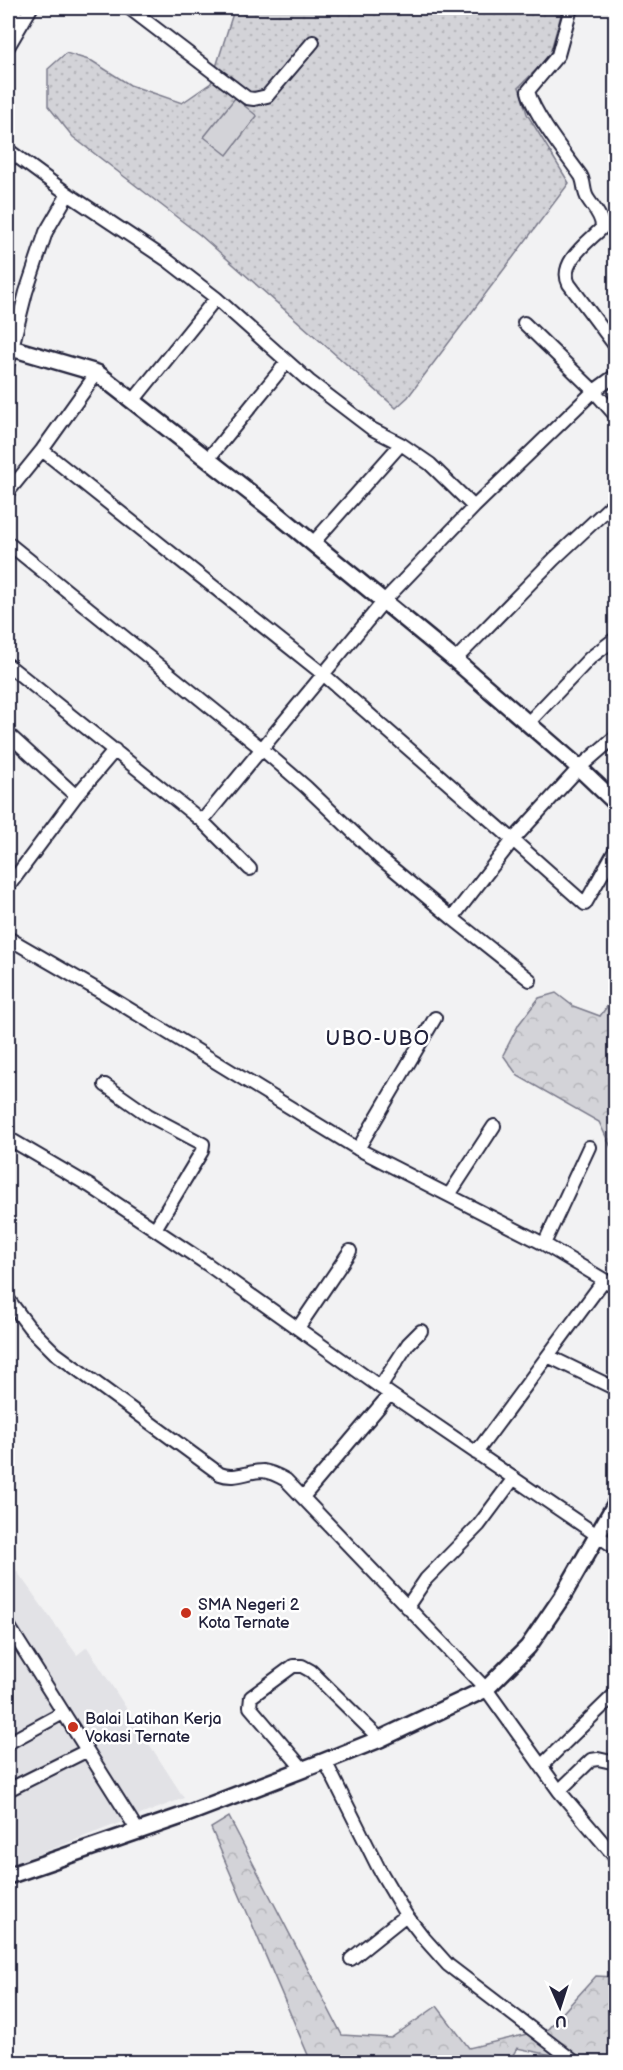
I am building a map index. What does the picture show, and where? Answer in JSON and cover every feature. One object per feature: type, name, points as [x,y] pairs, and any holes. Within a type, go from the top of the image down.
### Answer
[{"type":"street","points":[[8,8],[23,22]]},
{"type":"street","points":[[8,47],[31,8]]},
{"type":"street","points":[[129,8],[247,98],[267,96],[313,42]]},
{"type":"street","points":[[572,8],[558,55],[528,91],[531,101],[581,177],[585,195],[603,224],[602,228],[567,266],[566,275],[569,284],[615,347]]},
{"type":"street","points":[[8,150],[68,194],[167,260],[216,298],[309,381],[372,429],[401,444],[430,465],[474,507]]},
{"type":"street","points":[[68,194],[46,232],[9,353],[97,373],[313,543],[455,660],[579,768],[615,803]]},
{"type":"street","points":[[132,401],[216,298]]},
{"type":"street","points":[[524,323],[594,391],[615,416]]},
{"type":"street","points":[[208,459],[287,362]]},
{"type":"street","points":[[8,492],[42,450],[97,373]]},
{"type":"street","points":[[202,821],[383,602],[474,507],[594,391],[615,375]]},
{"type":"street","points":[[313,543],[401,444]]},
{"type":"street","points":[[42,450],[323,674],[585,904],[615,849]]},
{"type":"street","points":[[455,660],[554,559],[615,501]]},
{"type":"street","points":[[8,543],[262,749],[306,787],[380,858],[530,980]]},
{"type":"street","points":[[528,723],[591,658],[615,638]]},
{"type":"street","points":[[8,665],[202,821],[250,869]]},
{"type":"street","points":[[8,734],[76,796]]},
{"type":"street","points":[[452,918],[513,840],[579,768],[615,736]]},
{"type":"street","points":[[8,887],[76,796],[115,750]]},
{"type":"street","points":[[8,938],[103,993],[358,1149],[544,1244],[615,1287]]},
{"type":"street","points":[[358,1149],[435,1018]]},
{"type":"street","points":[[105,1085],[148,1115],[203,1144],[202,1151],[155,1229]]},
{"type":"street","points":[[449,1195],[494,1126]]},
{"type":"street","points":[[8,1138],[90,1186],[155,1229],[385,1391],[615,1548]]},
{"type":"street","points":[[544,1244],[589,1147]]},
{"type":"street","points":[[298,1329],[350,1251]]},
{"type":"street","points":[[476,1453],[604,1280]]},
{"type":"street","points":[[8,1299],[29,1327],[55,1353],[220,1474],[232,1477],[263,1471],[286,1480],[486,1689],[559,1791],[615,1858]]},
{"type":"street","points":[[303,1497],[385,1391],[401,1353],[422,1331]]},
{"type":"street","points":[[548,1356],[615,1389]]},
{"type":"street","points":[[407,1607],[426,1579],[479,1526],[514,1478]]},
{"type":"street","points":[[8,1876],[179,1817],[325,1761],[380,1739],[486,1689],[528,1647],[562,1597],[615,1503]]},
{"type":"street","points":[[8,1624],[138,1831]]},
{"type":"street","points":[[303,1769],[250,1707],[251,1697],[293,1666],[302,1666],[311,1671],[380,1739]]},
{"type":"street","points":[[541,1766],[615,1693]]},
{"type":"street","points":[[8,1743],[63,1713]]},
{"type":"street","points":[[8,1790],[86,1751]]},
{"type":"street","points":[[559,1791],[591,1761],[598,1759],[615,1763]]},
{"type":"street","points":[[325,1761],[379,1869],[406,1915],[448,1965],[570,2061]]},
{"type":"street","points":[[351,1959],[406,1915]]},
{"type":"shaded area","name":"Balai Latihan Kerja Vokasi Ternate","points":[[8,1559],[77,1655],[87,1647],[184,1798],[8,1866]]},
{"type":"green space","points":[[232,8],[563,8],[549,57],[519,87],[527,114],[569,183],[408,397],[396,408],[200,235],[73,137],[48,106],[48,69],[66,53],[92,61],[130,85],[182,103],[211,83],[234,10]]},
{"type":"green space","points":[[235,98],[257,116],[227,155],[204,137]]},
{"type":"green space","points":[[556,993],[573,1006],[600,1016],[615,996],[615,1148],[611,1147],[599,1122],[518,1076],[503,1055],[519,1024],[539,998]]},
{"type":"green space","points":[[229,1817],[342,2035],[391,2038],[437,2006],[469,2048],[548,2029],[596,1976],[615,1977],[615,2062],[586,2062],[517,2048],[509,2062],[311,2062],[211,1828]]},
{"type":"place","name":"SMA Negeri 2 Kota Ternate","points":[[186,1613]]},
{"type":"place","name":"Balai Latihan Kerja Vokasi Ternate","points":[[73,1727]]},
{"type":"district","name":"UBO-UBO","points":[[378,1038]]}]
